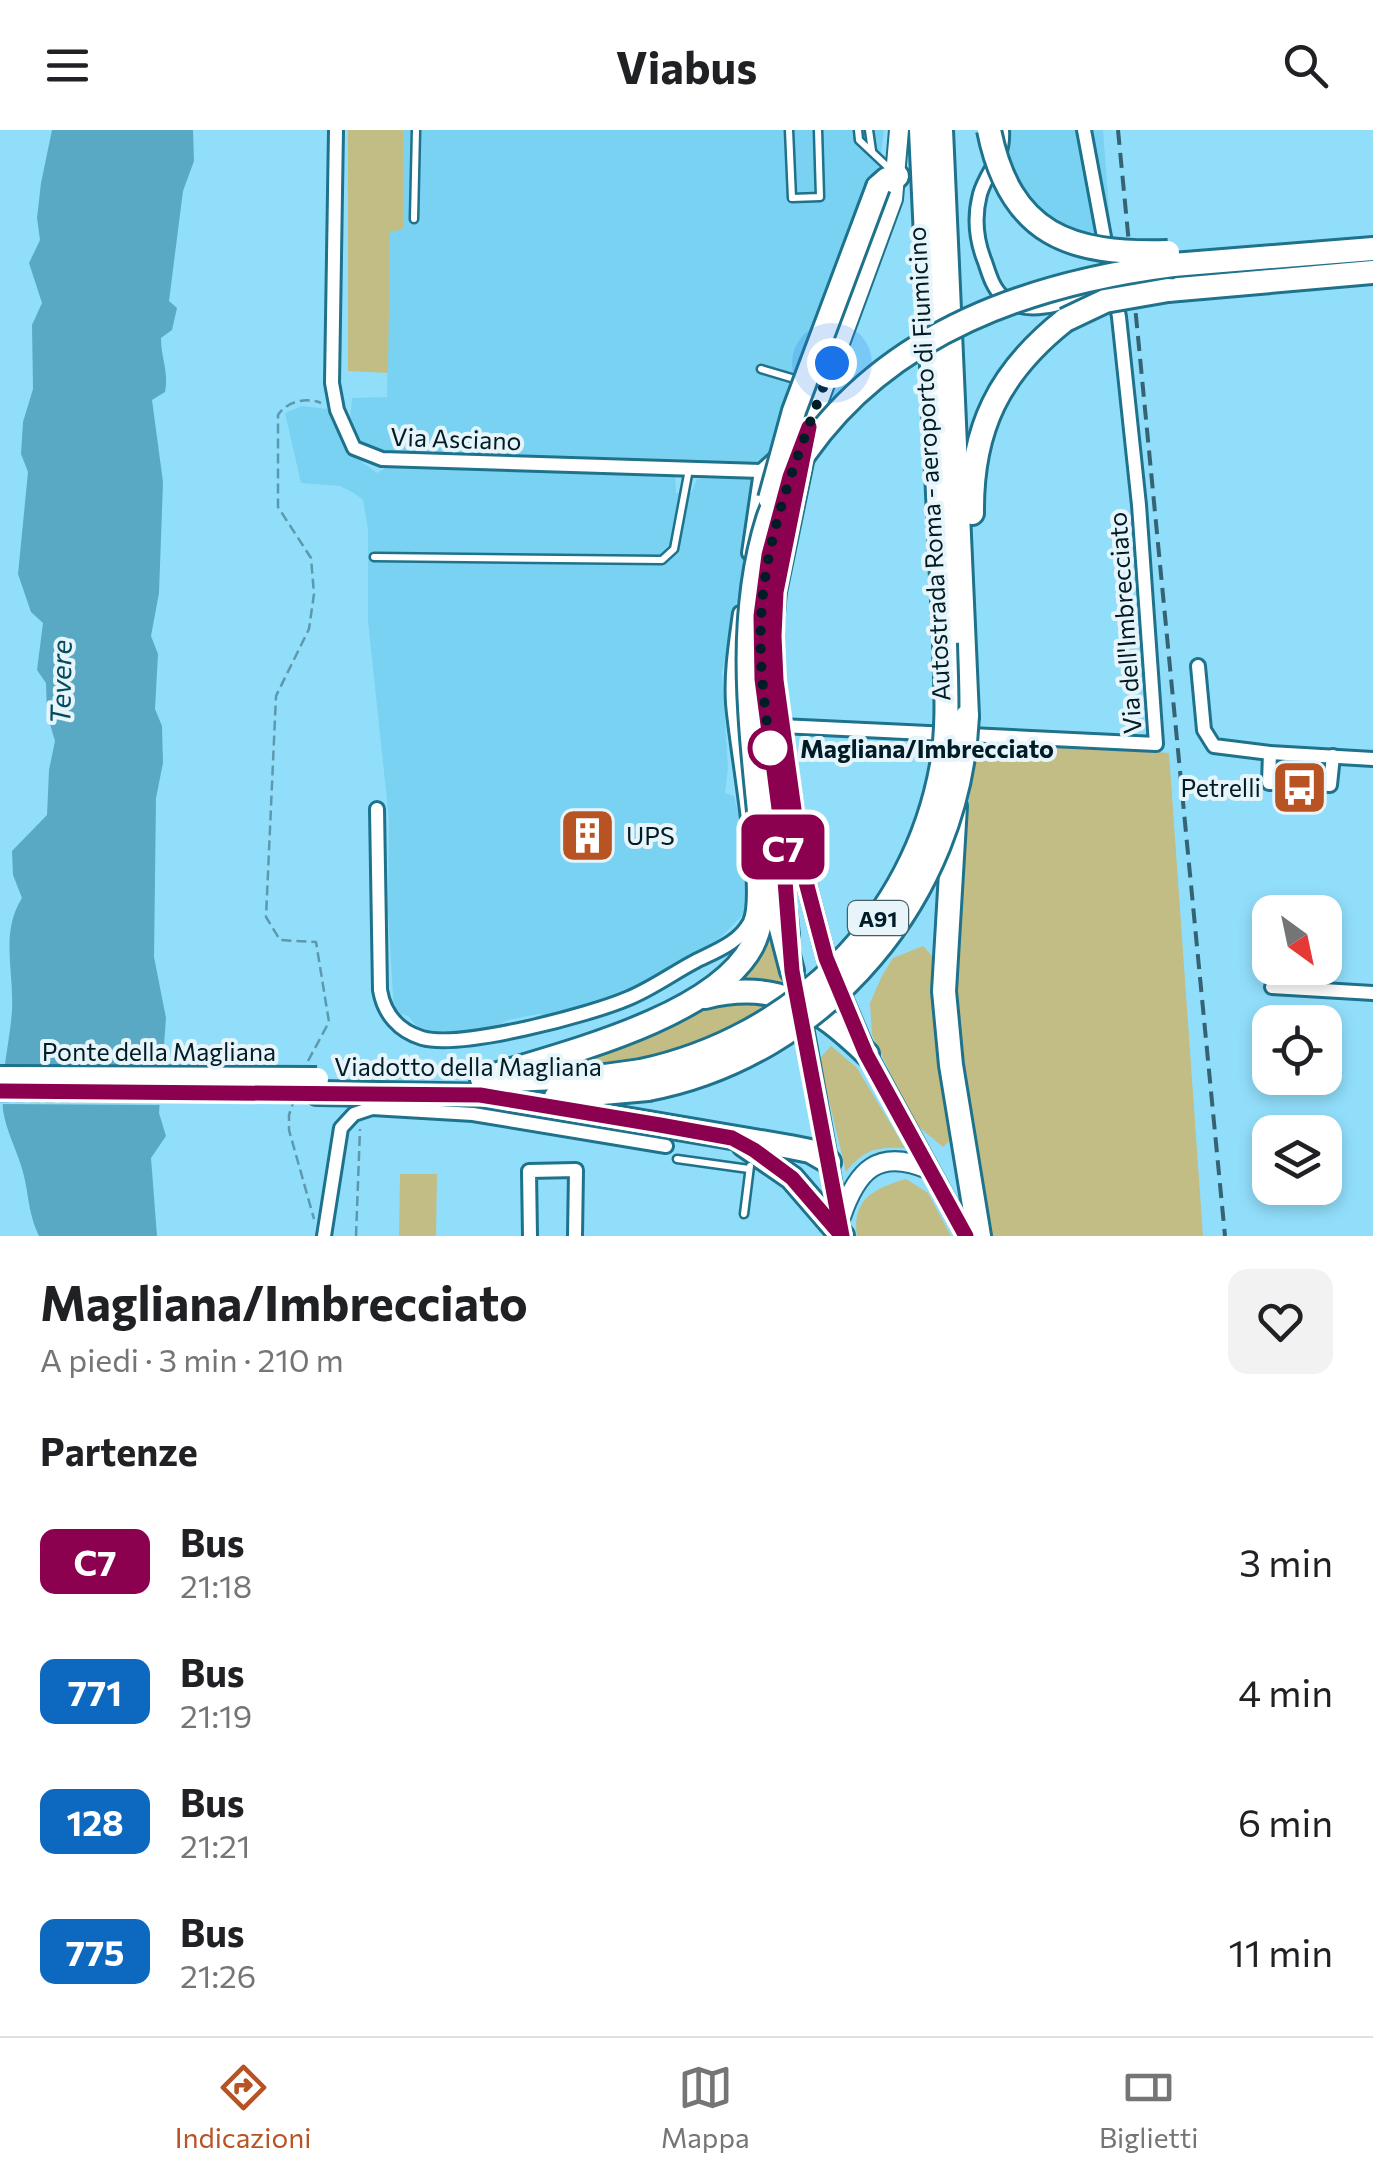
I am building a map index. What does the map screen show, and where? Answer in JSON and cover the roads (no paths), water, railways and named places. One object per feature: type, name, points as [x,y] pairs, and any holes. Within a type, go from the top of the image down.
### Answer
[{"type":"highway","name":"Autostrada Roma - aeroporto di Fiumicino","points":[[616,1084],[689,1078],[751,1054],[785,1035],[831,1000],[868,962],[906,912],[925,877],[955,802],[966,730],[965,641],[920,130]]},
{"type":"highway","name":"Autostrada Roma - aeroporto di Fiumicino","points":[[644,1080],[735,1040],[806,994],[867,933],[893,896],[920,842],[942,764],[946,710],[940,130]]},
{"type":"highway","points":[[989,130],[996,159],[1015,199],[1034,221],[1070,242],[1110,252],[1232,251],[1271,255]]},
{"type":"highway","points":[[792,971],[766,871],[760,821],[748,632],[754,582],[783,444],[888,182]]},
{"type":"highway","points":[[767,522],[782,488],[822,430],[856,393],[916,347],[977,316],[1044,289],[1107,273],[1373,248]]},
{"type":"highway","points":[[965,641],[972,585],[972,468],[983,427],[1002,387],[1034,346],[1076,313],[1115,298],[1373,272]]},
{"type":"highway","points":[[955,802],[944,991],[956,1100],[979,1236]]},
{"type":"highway","points":[[486,1088],[594,1046],[716,985],[746,956],[760,922],[766,871]]},
{"type":"highway","points":[[681,1005],[714,995],[772,993],[798,1001],[840,1029],[866,1054]]},
{"type":"highway","name":"Ponte della Magliana","points":[[0,1078],[315,1084]]},
{"type":"highway","name":"Viadotto della Magliana","points":[[315,1084],[367,1105],[486,1088]]},
{"type":"highway","name":"Viadotto della Magliana","points":[[315,1084],[486,1088],[616,1084]]},
{"type":"highway","name":"Ponte della Magliana","points":[[0,1092],[315,1084]]},
{"type":"highway","points":[[486,1088],[810,1151],[829,1162]]},
{"type":"highway","points":[[732,1138],[752,1159],[792,1178],[841,1229]]},
{"type":"main road","points":[[841,1229],[792,971],[780,816],[762,679],[761,616],[769,555],[790,477],[888,216],[888,182],[899,130]]},
{"type":"main road","points":[[809,427],[775,604],[774,657],[802,867],[836,983],[866,1054],[966,1236]]},
{"type":"main road","points":[[841,1229],[854,1186],[873,1166],[898,1160],[928,1169]]},
{"type":"street","name":"Via Asciano","points":[[336,130],[332,383],[337,410],[354,448],[382,459],[761,471]]},
{"type":"street","points":[[1002,130],[1001,155],[982,190],[976,222],[983,258],[998,292],[1011,303],[1031,308],[1112,286]]},
{"type":"street","name":"Via dell'Imbrecciato","points":[[782,726],[1156,744],[1138,505],[1118,317],[1084,130]]},
{"type":"street","points":[[376,809],[380,990],[387,1013],[401,1028],[427,1039],[465,1038],[614,1004],[730,944],[752,916],[751,859],[732,682],[761,471],[809,427]]},
{"type":"street","points":[[1198,666],[1204,730],[1208,741],[1220,749],[1373,759]]},
{"type":"street","points":[[732,682],[762,679]]},
{"type":"street","points":[[1270,753],[1269,783],[1330,786],[1332,756]]},
{"type":"street","points":[[1268,990],[1373,994]]},
{"type":"street","points":[[324,1236],[338,1135],[347,1119],[367,1105],[473,1114],[666,1146]]},
{"type":"street","points":[[530,1236],[529,1171],[576,1170],[575,1236]]},
{"type":"lane","points":[[414,219],[416,130]]},
{"type":"lane","points":[[789,130],[792,198],[820,197],[818,130]]},
{"type":"lane","points":[[858,130],[859,140],[872,152],[888,182]]},
{"type":"lane","points":[[869,130],[872,152]]},
{"type":"lane","points":[[760,368],[822,390]]},
{"type":"lane","points":[[374,556],[662,560],[674,549],[689,468]]},
{"type":"lane","points":[[677,1159],[752,1159],[744,1214]]},
{"type":"water","name":"Tevere","points":[[52,130],[193,130],[194,161],[183,191],[169,301],[177,308],[172,330],[161,338],[165,392],[152,400],[163,482],[159,593],[151,636],[158,654],[155,709],[162,726],[163,763],[156,798],[154,957],[166,1018],[159,1113],[166,1136],[151,1158],[157,1236],[39,1236],[3,1110],[12,1010],[11,925],[22,898],[13,875],[12,851],[47,815],[55,741],[47,714],[46,683],[37,670],[43,623],[31,612],[18,574],[28,472],[21,454],[23,422],[33,389],[32,325],[42,303],[29,263],[40,240],[37,218]]},
{"type":"railway","points":[[1118,130],[1225,1236]]},
{"type":"place","name":"Magliana/Imbrecciato","points":[[770,748]]},
{"type":"place","name":"Petrelli","points":[[1300,787]]},
{"type":"place","name":"UPS","points":[[587,835]]}]
